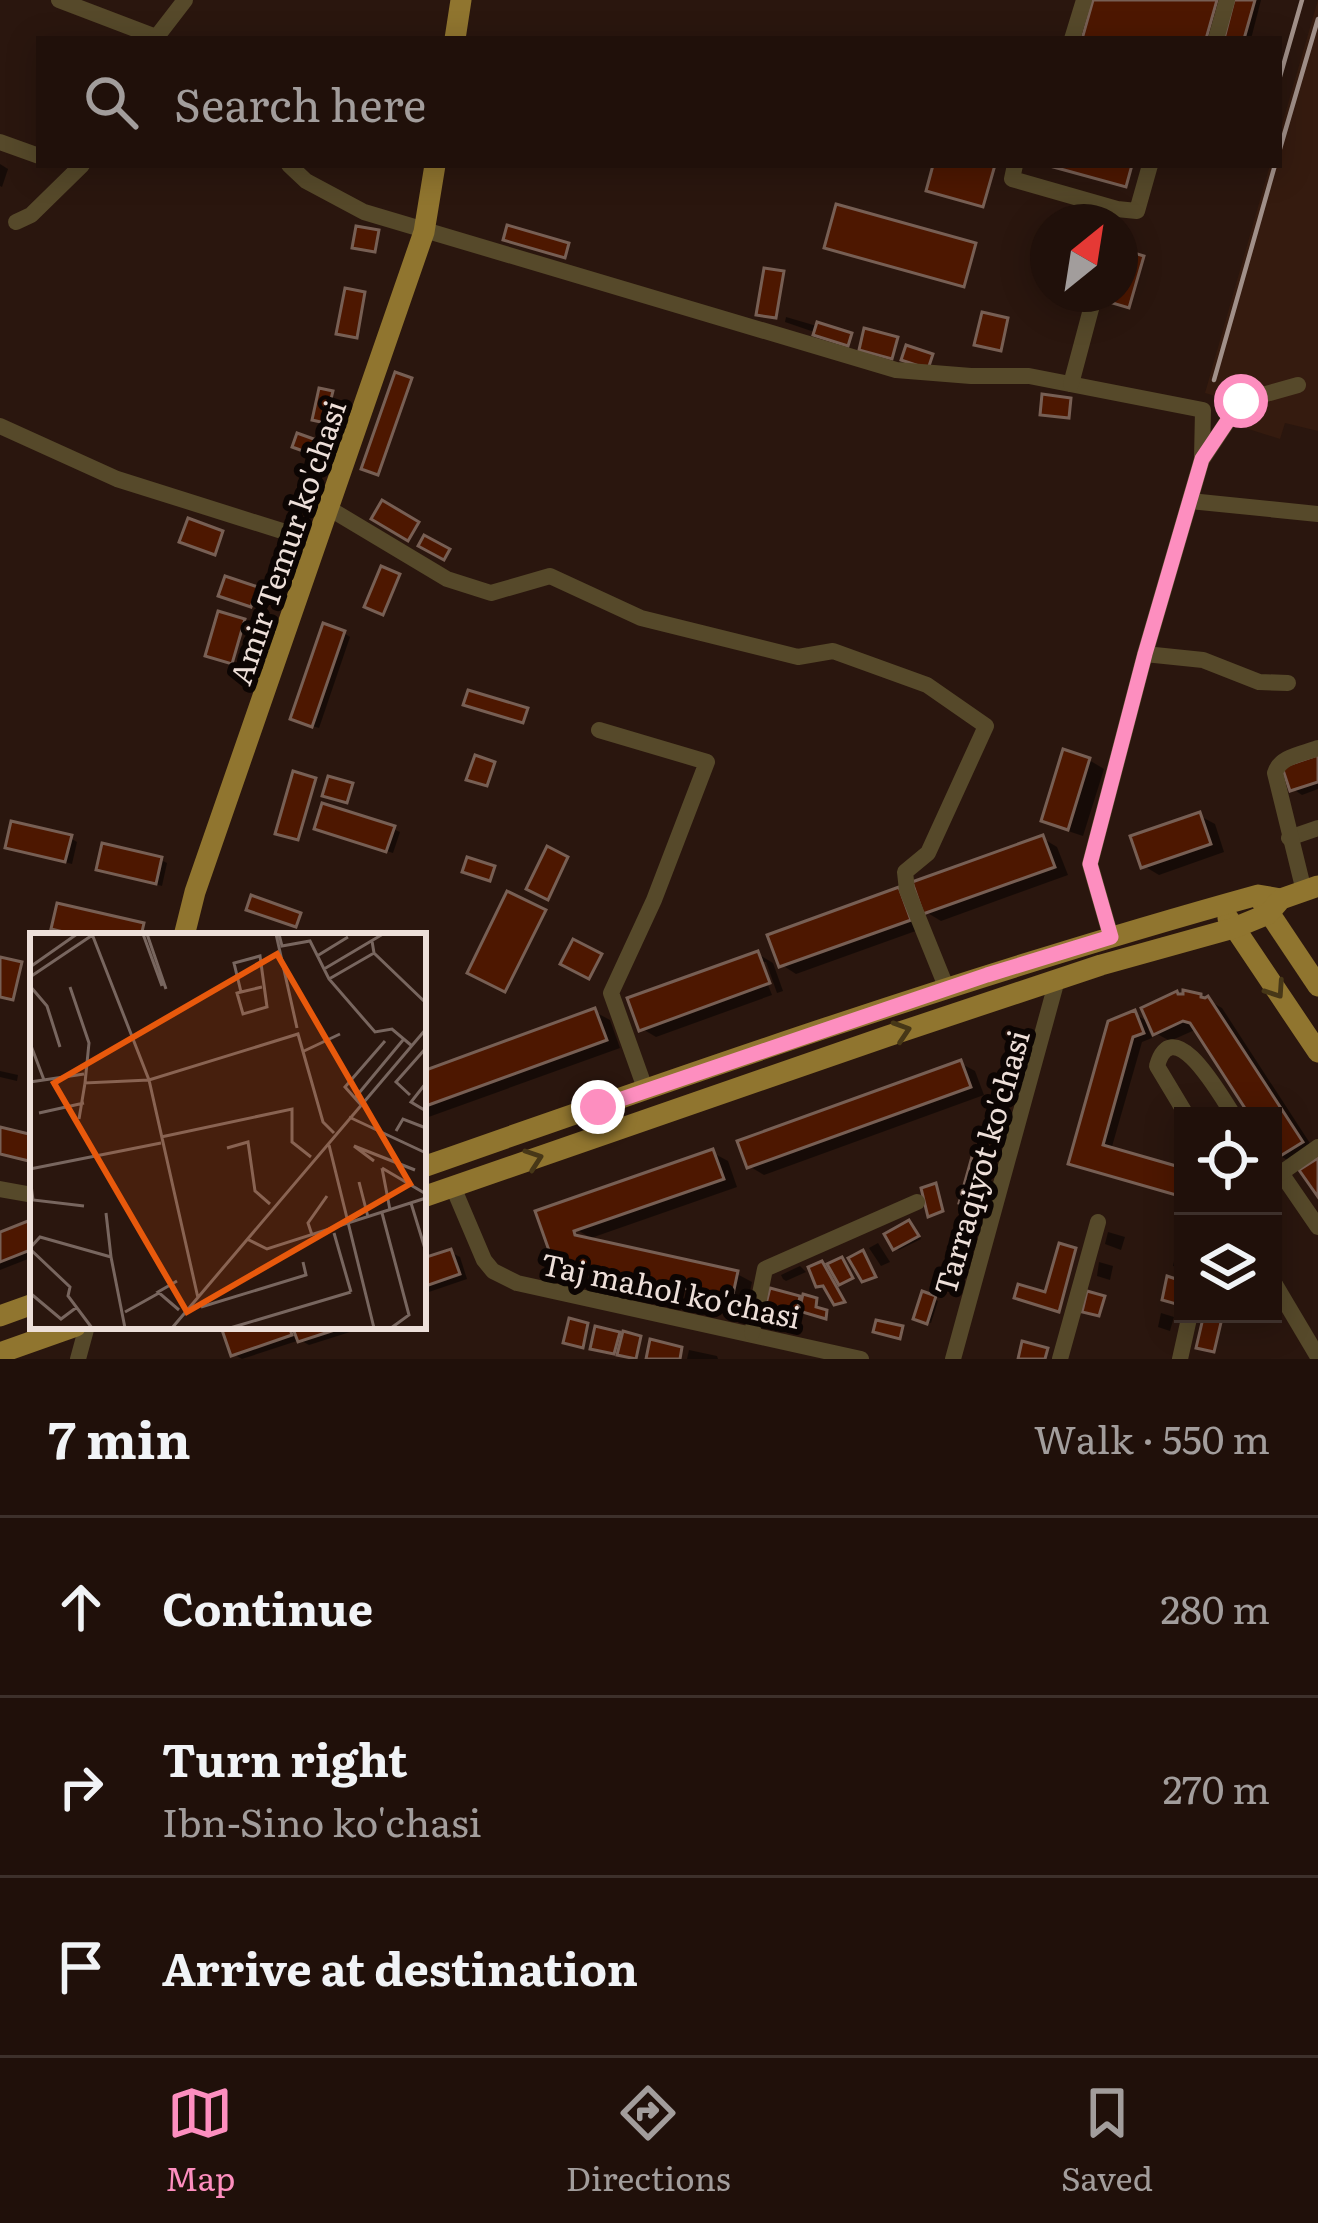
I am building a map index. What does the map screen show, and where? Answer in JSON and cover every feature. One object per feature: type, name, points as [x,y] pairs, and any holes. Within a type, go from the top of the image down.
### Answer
[{"type":"main road","points":[[455,36],[461,0]]},
{"type":"main road","name":"Amir Temur ko'chasi","points":[[185,933],[424,232],[435,168]]},
{"type":"main road","points":[[426,1197],[1057,980],[1234,928],[1269,903],[1311,888]]},
{"type":"main road","points":[[426,1166],[1111,937],[1220,906],[1269,903]]},
{"type":"main road","points":[[1269,903],[1318,986]]},
{"type":"main road","points":[[1220,906],[1318,1052]]},
{"type":"main road","points":[[0,1316],[30,1305]]},
{"type":"main road","points":[[0,1353],[68,1329]]},
{"type":"street","points":[[59,0],[150,36]]},
{"type":"street","points":[[157,36],[185,0]]},
{"type":"street","points":[[1073,36],[1084,0]]},
{"type":"street","points":[[1217,36],[1227,0]]},
{"type":"street","points":[[0,142],[36,155]]},
{"type":"street","points":[[16,222],[31,215],[74,168]]},
{"type":"street","points":[[292,168],[306,182],[364,212],[896,370],[1029,376],[1203,410],[1202,459],[1090,864],[1111,937]]},
{"type":"street","points":[[1015,168],[1012,179],[1082,204]]},
{"type":"street","points":[[1138,207],[1149,168]]},
{"type":"street","points":[[1071,384],[1090,312]]},
{"type":"street","points":[[1202,459],[1241,401],[1298,386]]},
{"type":"street","points":[[0,426],[116,479],[317,542]]},
{"type":"street","points":[[1190,501],[1318,514]]},
{"type":"street","points":[[330,509],[447,579],[491,593],[550,576],[641,618],[797,657],[833,651],[927,685],[986,726],[928,853],[905,872],[907,890],[947,989]]},
{"type":"street","points":[[1145,654],[1203,660],[1259,682],[1288,683]]},
{"type":"street","points":[[599,730],[707,762],[654,900],[611,993],[646,1091]]},
{"type":"street","points":[[1311,888],[1289,838],[1275,773],[1284,760],[1318,748]]},
{"type":"street","points":[[1289,838],[1318,828]]},
{"type":"street","name":"Tarraqiyot ko'chasi","points":[[953,1359],[1057,980]]},
{"type":"street","points":[[1182,1107],[1157,1066],[1158,1058],[1175,1046],[1199,1066],[1228,1107]]},
{"type":"street","points":[[1282,1167],[1318,1147]]},
{"type":"street","points":[[1282,1177],[1318,1227]]},
{"type":"street","name":"Taj mahol ko'chasi","points":[[453,1187],[484,1260],[517,1283],[861,1359]]},
{"type":"street","points":[[0,1189],[30,1195]]},
{"type":"street","points":[[752,1333],[765,1269],[917,1202]]},
{"type":"street","points":[[1060,1359],[1098,1222]]},
{"type":"street","points":[[1282,1296],[1318,1357]]},
{"type":"street","points":[[1180,1359],[1188,1323]]},
{"type":"street","points":[[78,1359],[86,1329]]},
{"type":"shaded area","points":[[1318,0],[1318,431],[1285,423],[1280,439],[1223,421],[1229,400],[1205,393],[1269,168],[1282,168],[1282,125]]},
{"type":"building","points":[[1093,0],[1217,0],[1207,36],[1083,36]]},
{"type":"building","points":[[1234,0],[1255,0],[1245,36],[1225,36]]},
{"type":"building","points":[[932,168],[994,168],[983,207],[926,191]]},
{"type":"building","points":[[1057,168],[1131,168],[1126,187]]},
{"type":"building","points":[[836,204],[976,243],[964,287],[824,248]]},
{"type":"building","points":[[507,225],[569,243],[565,258],[503,240]]},
{"type":"building","points":[[356,226],[379,230],[375,252],[352,248]]},
{"type":"building","points":[[764,268],[784,271],[776,318],[756,315]]},
{"type":"building","points":[[345,288],[365,292],[357,338],[336,334]]},
{"type":"building","points":[[982,312],[1008,318],[1001,351],[974,345]]},
{"type":"building","points":[[817,322],[852,333],[848,346],[813,335]]},
{"type":"building","points":[[864,328],[898,337],[892,359],[859,350]]},
{"type":"building","points":[[906,345],[933,354],[928,369],[901,360]]},
{"type":"building","points":[[395,372],[412,378],[378,475],[361,469]]},
{"type":"building","points":[[319,388],[333,391],[325,423],[312,420]]},
{"type":"building","points":[[1042,394],[1071,398],[1069,418],[1040,415]]},
{"type":"building","points":[[297,433],[322,442],[317,456],[292,447]]},
{"type":"building","points":[[382,500],[419,522],[408,541],[371,519]]},
{"type":"building","points":[[188,518],[223,531],[215,555],[179,542]]},
{"type":"building","points":[[424,535],[450,549],[444,560],[418,546]]},
{"type":"building","points":[[381,566],[400,574],[383,615],[364,607]]},
{"type":"building","points":[[225,576],[258,587],[251,607],[218,596]]},
{"type":"building","points":[[218,611],[245,619],[232,664],[205,656]]},
{"type":"building","points":[[323,623],[345,631],[312,727],[290,719]]},
{"type":"building","points":[[468,690],[528,708],[523,723],[463,705]]},
{"type":"building","points":[[1063,749],[1090,758],[1068,830],[1041,821]]},
{"type":"building","points":[[475,755],[495,762],[487,786],[466,780]]},
{"type":"building","points":[[1318,755],[1318,782],[1290,791],[1282,767]]},
{"type":"building","points":[[293,771],[316,778],[298,840],[275,834]]},
{"type":"building","points":[[328,776],[353,783],[347,803],[322,796]]},
{"type":"building","points":[[322,803],[395,826],[386,852],[314,829]]},
{"type":"building","points":[[1200,812],[1211,844],[1141,868],[1130,836]]},
{"type":"building","points":[[11,821],[72,835],[65,862],[5,848]]},
{"type":"building","points":[[1043,835],[1055,867],[923,914],[912,882]]},
{"type":"building","points":[[102,843],[162,857],[156,884],[96,870]]},
{"type":"building","points":[[547,846],[568,857],[548,900],[526,889]]},
{"type":"building","points":[[467,857],[495,866],[490,881],[462,872]]},
{"type":"building","points":[[899,887],[911,920],[779,967],[767,935]]},
{"type":"building","points":[[507,891],[546,910],[505,992],[467,973]]},
{"type":"building","points":[[251,895],[301,913],[296,927],[246,910]]},
{"type":"building","points":[[57,903],[144,923],[142,933],[51,929]]},
{"type":"building","points":[[573,939],[602,954],[589,979],[560,964]]},
{"type":"building","points":[[758,951],[770,983],[639,1031],[627,998]]},
{"type":"building","points":[[0,957],[22,962],[13,1000],[0,997]]},
{"type":"building","points":[[1183,990],[1208,996],[1280,1107],[1244,1107],[1190,1023],[1183,1021],[1153,1035],[1141,1008],[1177,991],[1183,994]]},
{"type":"building","points":[[595,1008],[607,1040],[426,1106],[426,1070]]},
{"type":"building","points":[[1135,1010],[1144,1033],[1133,1037],[1103,1145],[1174,1165],[1174,1194],[1068,1164],[1108,1021]]},
{"type":"building","points":[[961,1060],[971,1087],[747,1168],[737,1141]]},
{"type":"building","points":[[1282,1110],[1303,1142],[1282,1155]]},
{"type":"building","points":[[0,1127],[30,1134],[30,1161],[0,1154]]},
{"type":"building","points":[[713,1149],[724,1179],[574,1231],[575,1235],[738,1271],[732,1299],[552,1259],[535,1211]]},
{"type":"building","points":[[973,1153],[984,1156],[970,1205],[959,1203]]},
{"type":"building","points":[[1318,1158],[1318,1197],[1299,1170]]},
{"type":"building","points":[[936,1183],[943,1211],[928,1217],[921,1188]]},
{"type":"building","points":[[30,1220],[30,1250],[0,1262],[0,1232]]},
{"type":"building","points":[[909,1220],[919,1236],[893,1250],[884,1234]]},
{"type":"building","points":[[1059,1243],[1076,1248],[1059,1312],[1014,1298],[1018,1284],[1045,1292]]},
{"type":"building","points":[[451,1249],[460,1274],[426,1286],[426,1257]]},
{"type":"building","points":[[863,1250],[876,1277],[862,1282],[848,1258]]},
{"type":"building","points":[[842,1257],[853,1278],[839,1285],[827,1264]]},
{"type":"building","points":[[822,1261],[845,1302],[834,1305],[823,1286],[816,1287],[808,1267]]},
{"type":"building","points":[[1167,1276],[1174,1278],[1174,1303],[1162,1300]]},
{"type":"building","points":[[770,1288],[800,1296],[797,1312],[766,1304]]},
{"type":"building","points":[[922,1291],[936,1296],[927,1324],[913,1319]]},
{"type":"building","points":[[1087,1291],[1105,1296],[1099,1316],[1082,1312]]},
{"type":"building","points":[[803,1294],[817,1298],[816,1307],[827,1310],[826,1319],[799,1311]]},
{"type":"building","points":[[569,1318],[588,1323],[583,1348],[563,1343]]},
{"type":"building","points":[[876,1320],[903,1326],[900,1339],[873,1332]]},
{"type":"building","points":[[1202,1323],[1221,1323],[1214,1352],[1196,1348]]},
{"type":"building","points":[[595,1326],[620,1332],[614,1354],[590,1349]]},
{"type":"building","points":[[290,1329],[292,1335],[231,1356],[222,1330]]},
{"type":"building","points":[[293,1329],[338,1329],[298,1342]]},
{"type":"building","points":[[623,1331],[641,1336],[636,1359],[617,1355]]},
{"type":"building","points":[[650,1339],[682,1347],[680,1359],[646,1359]]},
{"type":"building","points":[[1022,1341],[1048,1348],[1045,1359],[1018,1359]]},
{"type":"railway","points":[[1282,70],[1302,0]]},
{"type":"railway","points":[[1282,142],[1318,19]]},
{"type":"railway","points":[[1214,380],[1274,168]]},
{"type":"route","points":[[598,1107],[1111,937],[1090,864],[1202,459],[1241,401]]}]
